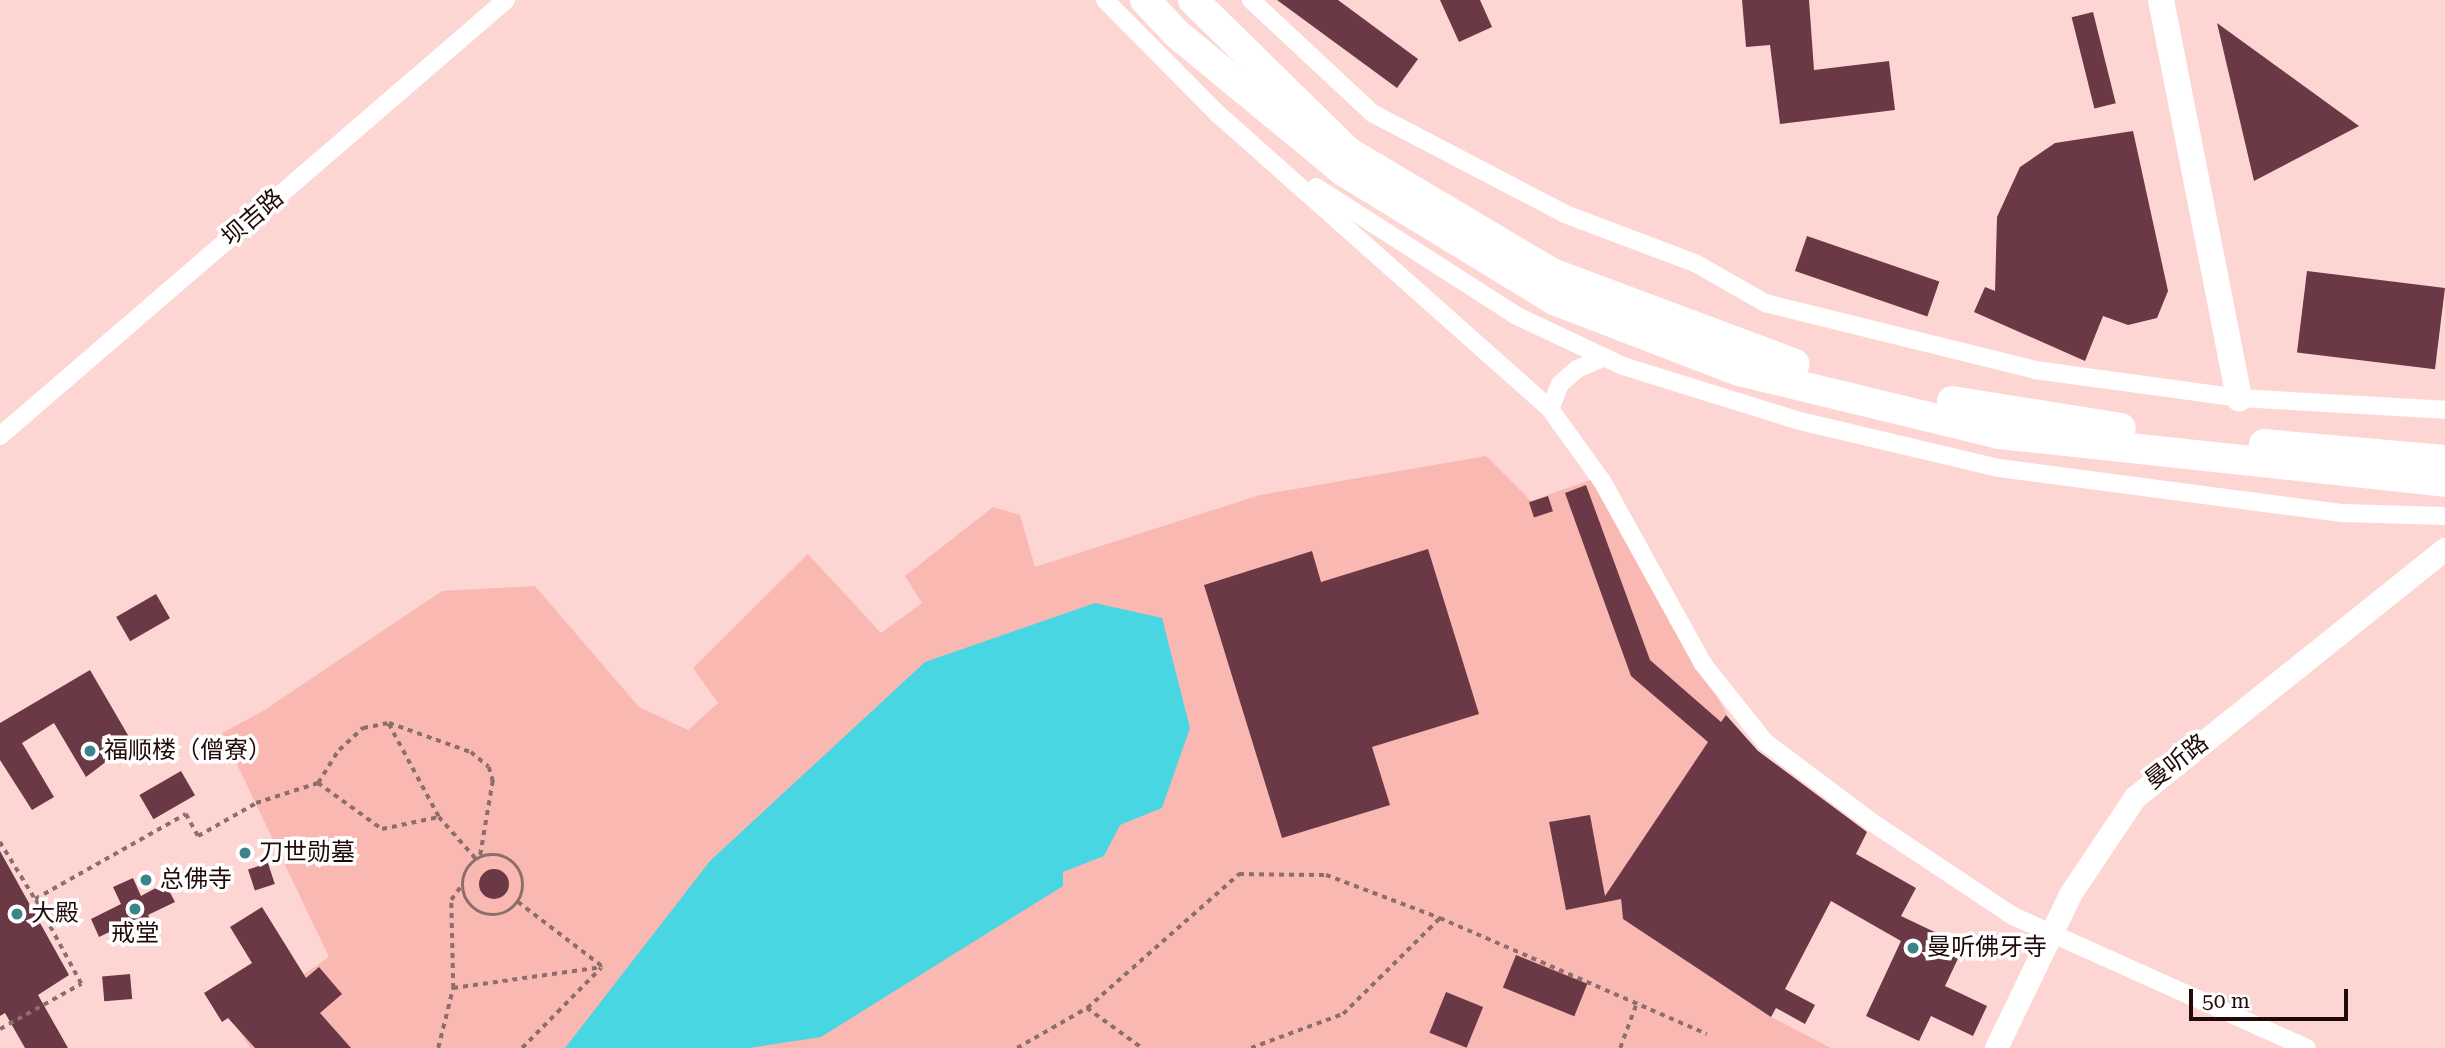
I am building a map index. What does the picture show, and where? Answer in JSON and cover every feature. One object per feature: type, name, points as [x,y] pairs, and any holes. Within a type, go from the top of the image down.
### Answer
[{"type":"highway","points":[[1145,0],[1243,88],[1343,171],[1554,300],[1739,371],[1999,434],[2399,469],[2445,460]]},
{"type":"highway","points":[[1193,0],[1348,152],[1552,273],[1764,357],[1987,410],[2399,469],[2445,482]]},
{"type":"main road","points":[[2161,0],[2239,398]]},
{"type":"street","name":"坝吉路","points":[[0,436],[506,0]]},
{"type":"street","points":[[1105,0],[1218,114],[1550,409],[1602,481],[1703,664],[1747,724],[1873,823],[2049,935],[2307,1048]]},
{"type":"street","points":[[1251,0],[1373,113],[1565,214],[1695,263],[1765,303],[2035,370],[2239,398],[2445,410]]},
{"type":"street","points":[[1218,114],[1243,88]]},
{"type":"street","points":[[1218,114],[1361,220],[1516,315],[1605,357],[1800,421],[1999,468],[2343,513],[2445,516]]},
{"type":"street","points":[[1550,409],[1560,384],[1577,369],[1605,357]]},
{"type":"street","name":"曼听路","points":[[1996,1048],[2049,935],[2094,852],[2135,797],[2445,549]]},
{"type":"path","points":[[389,723],[439,817],[478,859]]},
{"type":"path","points":[[35,899],[186,814],[198,836],[256,803],[318,783],[339,750],[355,736],[389,723],[471,752],[489,767],[493,781],[478,859],[451,900],[448,927],[453,988],[438,1048]]},
{"type":"path","points":[[318,783],[382,829],[439,817]]},
{"type":"path","points":[[0,842],[35,899],[81,984],[0,1029]]},
{"type":"path","points":[[463,883],[468,901],[483,913],[501,913],[517,902],[523,886],[518,868],[503,856],[478,859]]},
{"type":"path","points":[[1017,1048],[1087,1008],[1239,874],[1326,875],[1440,918],[1707,1034]]},
{"type":"path","points":[[517,902],[603,967]]},
{"type":"path","points":[[1251,1048],[1343,1014],[1440,918]]},
{"type":"path","points":[[453,988],[603,967]]},
{"type":"path","points":[[522,1048],[603,967]]},
{"type":"path","points":[[1620,1048],[1637,1002]]},
{"type":"path","points":[[1087,1008],[1142,1048]]},
{"type":"shaded area","points":[[1486,456],[1531,501],[1593,479],[1727,714],[1618,877],[1623,919],[1771,1017],[1831,1048],[250,1048],[234,1022],[329,957],[222,733],[263,711],[442,591],[535,586],[639,707],[688,730],[718,703],[693,668],[808,554],[881,633],[922,603],[905,576],[993,507],[1020,515],[1035,567],[1260,495]]},
{"type":"water","points":[[1095,603],[1162,618],[1190,728],[1162,808],[1120,825],[1104,856],[1063,872],[1063,886],[821,1037],[749,1048],[565,1048],[710,861],[925,662]]},
{"type":"building","points":[[1277,0],[1338,0],[1418,59],[1397,88]]},
{"type":"building","points":[[1440,0],[1480,0],[1492,27],[1459,42]]},
{"type":"building","points":[[1742,0],[1809,0],[1814,70],[1889,61],[1895,110],[1780,124],[1770,45],[1746,47]]},
{"type":"building","points":[[2093,12],[2116,103],[2094,109],[2072,17]]},
{"type":"building","points":[[2217,23],[2359,126],[2254,181]]},
{"type":"building","points":[[2133,131],[2168,291],[2157,318],[2128,325],[2103,316],[2085,361],[1974,312],[1985,287],[1995,291],[1997,217],[2020,167],[2055,143]]},
{"type":"building","points":[[1807,236],[1939,282],[1927,317],[1795,271]]},
{"type":"building","points":[[2307,271],[2445,288],[2435,369],[2297,352]]},
{"type":"building","points":[[1586,485],[1650,660],[1721,722],[1726,715],[1758,751],[1867,832],[1856,854],[1916,888],[1901,916],[1964,946],[1945,986],[1987,1006],[1973,1036],[1931,1016],[1919,1041],[1866,1016],[1901,941],[1831,901],[1785,989],[1815,1005],[1805,1024],[1776,1008],[1771,1017],[1623,919],[1621,899],[1566,910],[1549,822],[1590,815],[1605,896],[1708,742],[1631,676],[1565,493]]},
{"type":"building","points":[[1548,496],[1553,511],[1534,517],[1529,502]]},
{"type":"building","points":[[1428,549],[1479,714],[1372,747],[1390,805],[1282,838],[1204,585],[1312,551],[1321,582]]},
{"type":"building","points":[[156,594],[170,618],[130,641],[116,617]]},
{"type":"building","name":"福顺楼（僧寮）","points":[[90,670],[132,742],[86,777],[54,723],[22,743],[54,797],[32,810],[0,760],[0,723]]},
{"type":"building","points":[[181,771],[195,795],[153,819],[139,795]]},
{"type":"building","name":"大殿","points":[[0,851],[69,975],[38,995],[68,1048],[25,1048],[5,1013],[0,1016]]},
{"type":"building","points":[[268,863],[275,884],[255,890],[248,869]]},
{"type":"building","points":[[494,869],[504,874],[509,884],[504,894],[494,899],[484,894],[479,884],[484,874]]},
{"type":"building","name":"戒堂","points":[[133,878],[141,896],[165,883],[175,902],[148,915],[157,931],[138,941],[128,923],[99,937],[91,919],[121,904],[113,887]]},
{"type":"building","points":[[262,907],[306,978],[319,967],[342,994],[320,1013],[351,1048],[255,1048],[228,1018],[222,1022],[204,993],[252,963],[230,927]]},
{"type":"building","points":[[1516,955],[1587,984],[1574,1016],[1503,987]]},
{"type":"building","points":[[130,974],[132,999],[104,1001],[102,976]]},
{"type":"building","points":[[1446,992],[1483,1007],[1467,1048],[1430,1033]]},
{"type":"place","name":"福顺楼（僧寮）","points":[[90,751]]},
{"type":"place","name":"刀世勋墓","points":[[245,853]]},
{"type":"place","name":"总佛寺","points":[[146,880]]},
{"type":"place","name":"戒堂","points":[[135,909]]},
{"type":"place","name":"大殿","points":[[17,914]]},
{"type":"place","name":"曼听佛牙寺","points":[[1913,948]]}]
